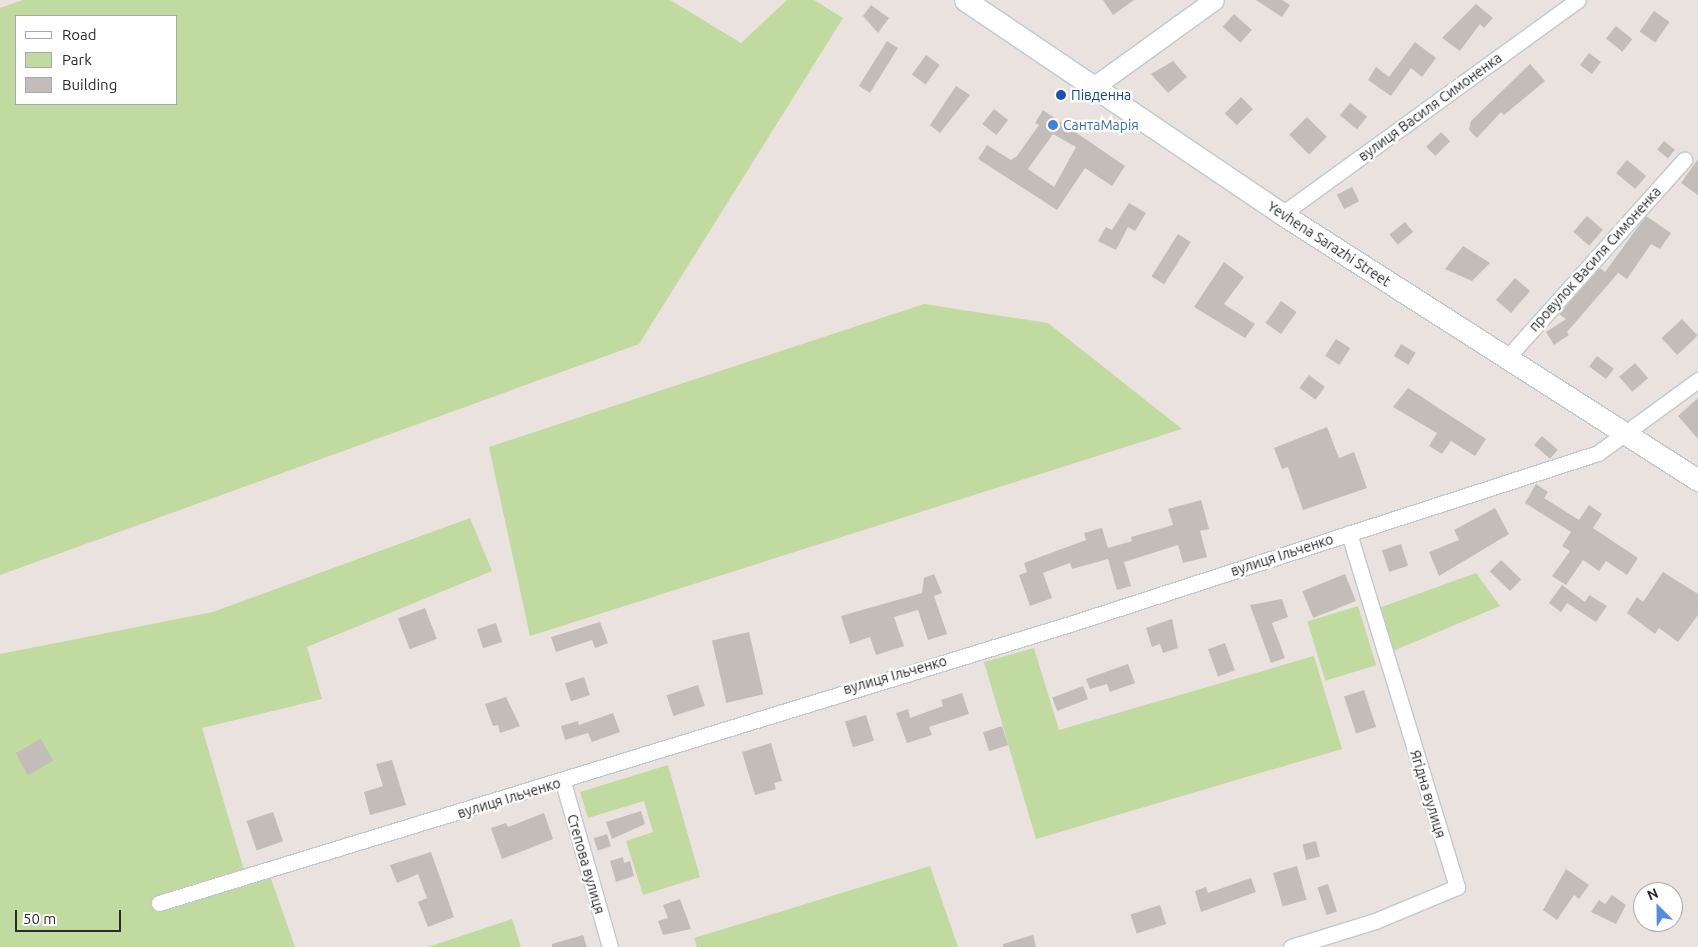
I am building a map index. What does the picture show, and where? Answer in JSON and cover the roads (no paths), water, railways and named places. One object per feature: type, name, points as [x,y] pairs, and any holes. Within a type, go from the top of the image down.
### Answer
[{"type":"main road","name":"Yevhena Sarazhi Street","points":[[965,0],[1092,88],[1282,214],[1698,480]]},
{"type":"street","points":[[1092,88],[1214,0]]},
{"type":"street","name":"вулиця Василя Симоненка","points":[[1282,214],[1578,0]]},
{"type":"street","name":"провулок Василя Симоненка","points":[[1507,358],[1684,160]]},
{"type":"street","name":"вулиця Ільченко","points":[[159,903],[563,782],[822,696],[1073,623],[1598,453],[1698,380]]},
{"type":"street","name":"Ягідна вулиця","points":[[1291,947],[1375,921],[1457,887],[1349,533]]},
{"type":"street","name":"Степова вулиця","points":[[563,782],[610,947]]},
{"type":"place","name":"Південна","points":[[1061,95]]},
{"type":"place","name":"СантаМарія","points":[[1053,125]]}]
